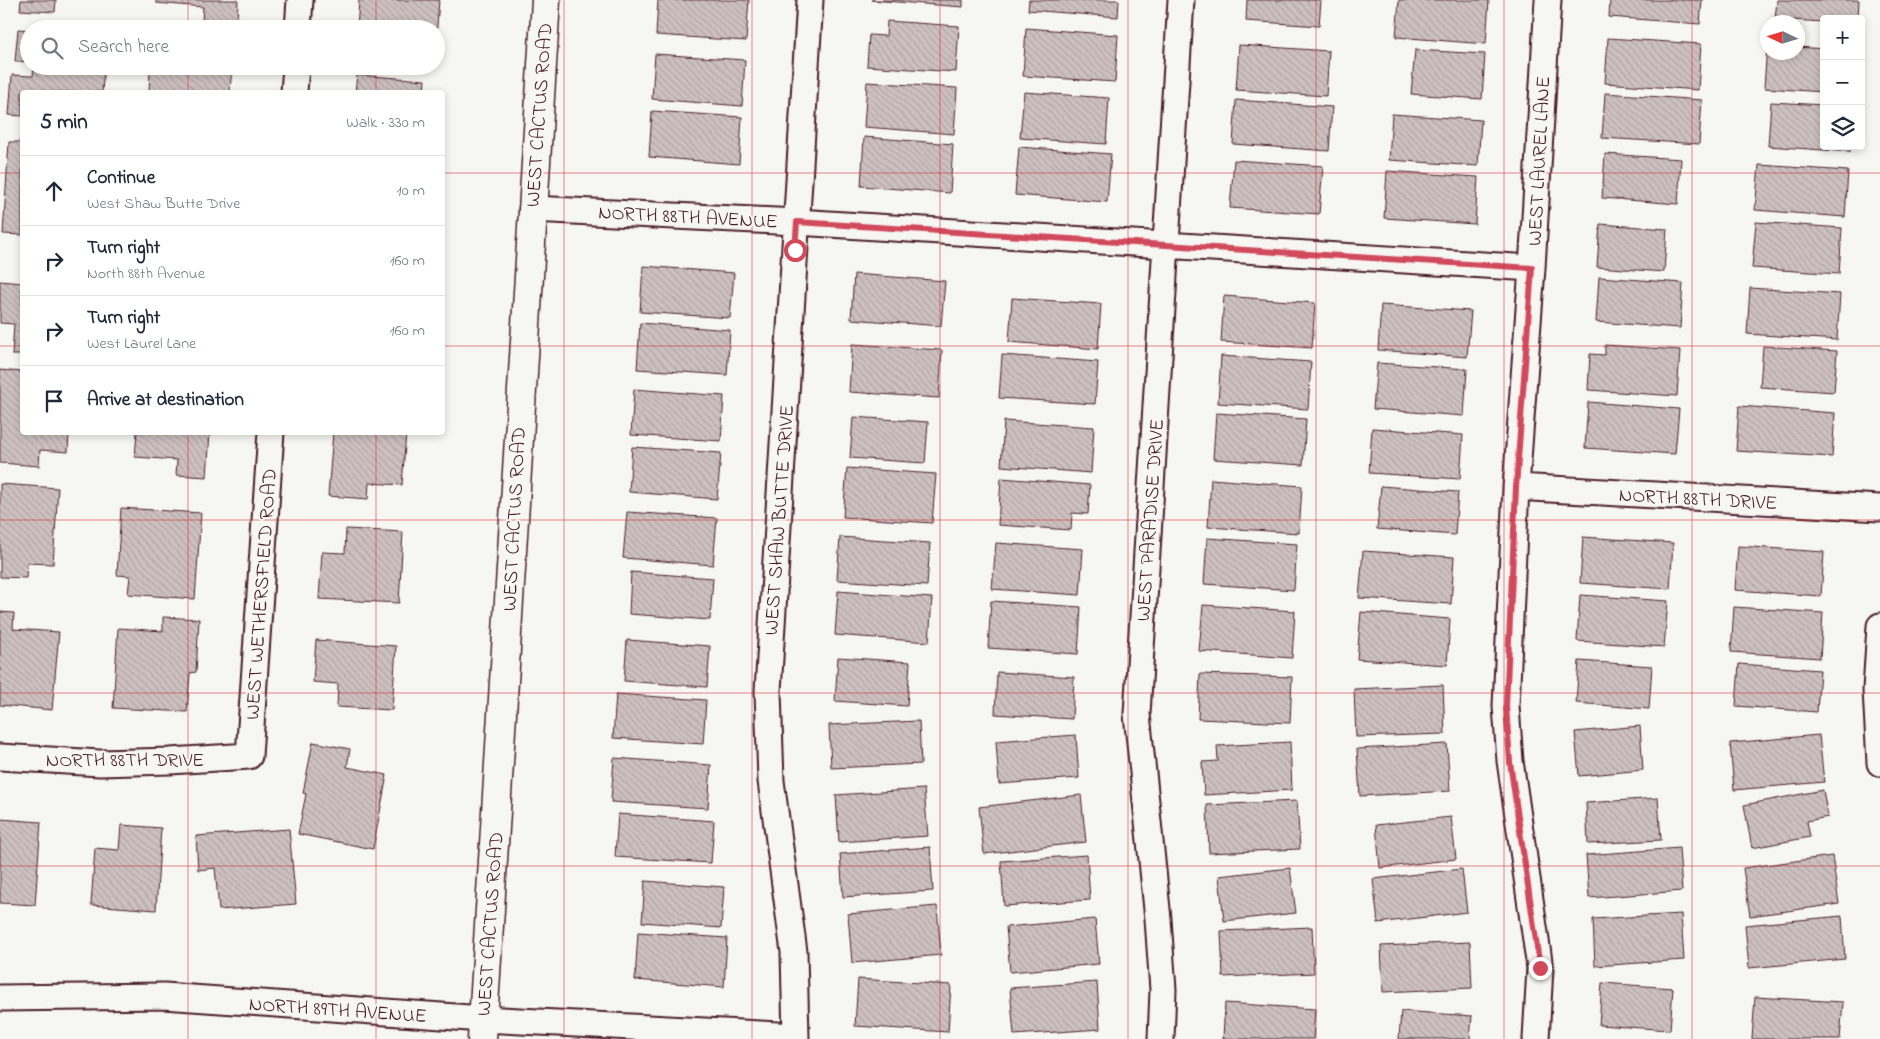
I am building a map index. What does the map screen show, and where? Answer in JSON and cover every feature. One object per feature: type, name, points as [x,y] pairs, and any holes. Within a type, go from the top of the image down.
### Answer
[{"type":"main road","name":"WEST CACTUS ROAD","points":[[482,1029],[546,0]]},
{"type":"street","points":[[299,20],[300,0]]},
{"type":"street","name":"WEST SHAW BUTTE DRIVE","points":[[796,1038],[794,952],[772,781],[768,691],[810,0]]},
{"type":"street","name":"WEST PARADISE DRIVE","points":[[1161,1039],[1163,990],[1158,919],[1137,714],[1182,0]]},
{"type":"street","name":"WEST LAUREL LANE","points":[[1536,1039],[1540,968],[1510,762],[1506,706],[1516,487],[1532,268],[1548,0]]},
{"type":"street","points":[[294,90],[295,75]]},
{"type":"street","name":"NORTH 88TH AVENUE","points":[[532,208],[797,222],[1532,268]]},
{"type":"street","name":"WEST WETHERSFIELD ROAD","points":[[249,756],[271,435]]},
{"type":"street","name":"NORTH 88TH DRIVE","points":[[1516,487],[1880,508]]},
{"type":"street","points":[[1879,750],[1876,690],[1880,626]]},
{"type":"street","name":"NORTH 88TH DRIVE","points":[[0,757],[100,763],[249,756]]},
{"type":"street","name":"NORTH 89TH AVENUE","points":[[0,998],[164,996],[482,1029],[796,1038]]},
{"type":"building","points":[[21,0],[56,0],[55,12],[20,10]]},
{"type":"building","points":[[156,0],[238,0],[237,20],[202,20],[203,7],[156,3]]},
{"type":"building","points":[[359,0],[439,0],[437,20],[358,20]]},
{"type":"building","points":[[658,0],[749,0],[746,41],[656,35]]},
{"type":"building","points":[[871,0],[963,0],[963,7]]},
{"type":"building","points":[[1029,0],[1119,0],[1118,17],[1028,10]]},
{"type":"building","points":[[1247,0],[1321,0],[1319,26],[1246,21]]},
{"type":"building","points":[[1399,0],[1489,0],[1486,44],[1396,37]]},
{"type":"building","points":[[1610,0],[1702,0],[1700,24],[1609,17]]},
{"type":"building","points":[[1777,0],[1859,0],[1858,15],[1820,15],[1820,22],[1805,21],[1805,15],[1775,15]]},
{"type":"building","points":[[887,21],[959,26],[956,72],[867,66],[869,35],[886,36]]},
{"type":"building","points":[[1026,28],[1118,35],[1115,82],[1023,76]]},
{"type":"building","points":[[18,29],[20,29],[20,61],[15,61]]},
{"type":"building","points":[[1608,38],[1701,44],[1698,90],[1605,83]]},
{"type":"building","points":[[1239,45],[1329,51],[1326,96],[1236,90]]},
{"type":"building","points":[[1805,48],[1820,49],[1820,92],[1764,88],[1766,60],[1805,60]]},
{"type":"building","points":[[1415,50],[1485,54],[1482,99],[1411,94]]},
{"type":"building","points":[[655,54],[745,60],[742,106],[652,99]]},
{"type":"building","points":[[12,75],[103,75],[102,90],[20,90],[20,116],[9,115]]},
{"type":"building","points":[[150,75],[231,75],[230,90],[149,90]]},
{"type":"building","points":[[357,75],[425,80],[424,90],[355,90]]},
{"type":"building","points":[[867,82],[957,88],[954,134],[864,127]]},
{"type":"building","points":[[1024,92],[1109,98],[1106,144],[1020,138]]},
{"type":"building","points":[[1605,93],[1702,100],[1699,144],[1602,138]]},
{"type":"building","points":[[1236,100],[1332,107],[1329,151],[1233,144]]},
{"type":"building","points":[[1771,102],[1820,105],[1820,150],[1768,146]]},
{"type":"building","points":[[652,111],[742,117],[739,164],[649,157]]},
{"type":"building","points":[[1392,114],[1481,120],[1478,166],[1389,160]]},
{"type":"building","points":[[864,137],[953,144],[950,193],[861,186]]},
{"type":"building","points":[[9,142],[20,142],[20,235],[3,234]]},
{"type":"building","points":[[1019,147],[1111,154],[1107,202],[1015,195]]},
{"type":"building","points":[[1823,150],[1850,150],[1850,152]]},
{"type":"building","points":[[1605,154],[1681,159],[1678,204],[1602,198]]},
{"type":"building","points":[[1234,160],[1323,166],[1319,214],[1230,208]]},
{"type":"building","points":[[1759,165],[1848,171],[1845,217],[1755,210]]},
{"type":"building","points":[[1387,171],[1478,177],[1475,224],[1384,218]]},
{"type":"building","points":[[1756,222],[1842,228],[1839,274],[1752,268]]},
{"type":"building","points":[[1600,224],[1667,229],[1664,272],[1597,267]]},
{"type":"building","points":[[643,266],[734,273],[730,318],[640,312]]},
{"type":"building","points":[[854,274],[945,281],[941,326],[851,319]]},
{"type":"building","points":[[1599,277],[1683,283],[1680,328],[1596,322]]},
{"type":"building","points":[[0,281],[20,283],[20,355],[12,355],[14,324],[0,323]]},
{"type":"building","points":[[1750,288],[1840,294],[1837,340],[1747,334]]},
{"type":"building","points":[[1224,296],[1315,303],[1312,348],[1221,342]]},
{"type":"building","points":[[1012,298],[1101,304],[1098,349],[1009,342]]},
{"type":"building","points":[[1381,305],[1471,311],[1467,357],[1378,350]]},
{"type":"building","points":[[640,323],[730,330],[727,375],[637,369]]},
{"type":"building","points":[[852,344],[942,350],[939,398],[849,392]]},
{"type":"building","points":[[1605,345],[1680,350],[1677,396],[1588,390],[1590,354],[1605,355]]},
{"type":"building","points":[[1763,346],[1837,351],[1834,392],[1760,387]]},
{"type":"building","points":[[1002,355],[1098,362],[1095,404],[999,398]]},
{"type":"building","points":[[1221,356],[1311,362],[1308,409],[1218,403]]},
{"type":"building","points":[[1377,363],[1467,369],[1464,416],[1373,409]]},
{"type":"building","points":[[0,370],[20,372],[20,435],[69,435],[68,452],[40,450],[39,466],[0,463]]},
{"type":"building","points":[[634,389],[724,396],[721,441],[631,435]]},
{"type":"building","points":[[1588,402],[1679,409],[1675,454],[1585,448]]},
{"type":"building","points":[[1739,406],[1835,413],[1832,457],[1736,451]]},
{"type":"building","points":[[1216,413],[1306,419],[1303,465],[1213,459]]},
{"type":"building","points":[[853,417],[928,422],[925,463],[850,458]]},
{"type":"building","points":[[1004,421],[1094,427],[1091,473],[1001,466]]},
{"type":"building","points":[[1372,428],[1463,435],[1460,479],[1369,473]]},
{"type":"building","points":[[137,435],[210,435],[207,477],[176,475],[177,460],[135,457]]},
{"type":"building","points":[[333,435],[406,435],[402,485],[369,483],[368,499],[328,496]]},
{"type":"building","points":[[632,447],[721,453],[717,499],[629,492]]},
{"type":"building","points":[[847,468],[936,474],[932,523],[843,517]]},
{"type":"building","points":[[1001,478],[1090,485],[1088,514],[1072,513],[1071,530],[998,525]]},
{"type":"building","points":[[1211,479],[1302,486],[1299,533],[1208,527]]},
{"type":"building","points":[[0,484],[58,488],[53,564],[27,563],[26,578],[0,577]]},
{"type":"building","points":[[1381,486],[1458,492],[1455,535],[1377,529]]},
{"type":"building","points":[[121,508],[201,513],[195,599],[128,594],[130,576],[117,575]]},
{"type":"building","points":[[627,512],[717,518],[713,565],[623,558]]},
{"type":"building","points":[[346,529],[403,532],[399,603],[319,599],[322,552],[345,553]]},
{"type":"building","points":[[840,537],[930,543],[927,586],[837,580]]},
{"type":"building","points":[[1583,537],[1673,543],[1670,589],[1580,583]]},
{"type":"building","points":[[1207,538],[1297,544],[1294,590],[1204,584]]},
{"type":"building","points":[[996,543],[1083,549],[1080,595],[992,589]]},
{"type":"building","points":[[1738,546],[1824,552],[1821,596],[1735,590]]},
{"type":"building","points":[[1363,551],[1454,557],[1451,604],[1359,598]]},
{"type":"building","points":[[631,572],[713,578],[710,620],[629,614]]},
{"type":"building","points":[[838,591],[932,598],[929,642],[835,635]]},
{"type":"building","points":[[1580,595],[1668,601],[1664,647],[1577,641]]},
{"type":"building","points":[[991,601],[1081,607],[1078,654],[988,648]]},
{"type":"building","points":[[1203,605],[1295,611],[1292,658],[1199,651]]},
{"type":"building","points":[[1734,607],[1823,613],[1820,658],[1731,652]]},
{"type":"building","points":[[0,612],[14,613],[13,629],[59,632],[52,710],[0,705]]},
{"type":"building","points":[[1361,612],[1450,619],[1447,665],[1357,659]]},
{"type":"building","points":[[163,617],[199,619],[196,672],[190,673],[187,712],[113,708],[118,628],[163,631]]},
{"type":"building","points":[[316,640],[396,646],[392,710],[337,707],[338,684],[313,682]]},
{"type":"building","points":[[627,640],[710,646],[707,687],[624,681]]},
{"type":"building","points":[[838,657],[910,662],[907,706],[835,701]]},
{"type":"building","points":[[1579,661],[1652,666],[1649,709],[1576,703]]},
{"type":"building","points":[[1739,664],[1820,670],[1817,712],[1736,706]]},
{"type":"building","points":[[997,672],[1074,677],[1072,719],[995,714]]},
{"type":"building","points":[[1200,674],[1292,677],[1290,723],[1198,719]]},
{"type":"building","points":[[1443,685],[1445,734],[1356,737],[1354,689]]},
{"type":"building","points":[[616,694],[706,700],[703,744],[613,738]]},
{"type":"building","points":[[919,721],[921,764],[831,768],[829,725]]},
{"type":"building","points":[[1640,726],[1643,770],[1579,776],[1575,732]]},
{"type":"building","points":[[1076,735],[1079,778],[999,784],[996,741]]},
{"type":"building","points":[[1819,735],[1824,782],[1734,790],[1730,743]]},
{"type":"building","points":[[313,742],[350,749],[347,767],[387,775],[373,849],[298,834],[306,794],[303,793]]},
{"type":"building","points":[[1290,742],[1292,790],[1204,795],[1202,762],[1218,761],[1217,746]]},
{"type":"building","points":[[1447,744],[1450,791],[1360,796],[1357,749]]},
{"type":"building","points":[[614,758],[711,765],[708,808],[611,802]]},
{"type":"building","points":[[924,789],[928,836],[839,842],[836,795]]},
{"type":"building","points":[[1823,790],[1828,817],[1807,821],[1810,837],[1752,848],[1744,805]]},
{"type":"building","points":[[1081,795],[1086,842],[984,854],[979,807]]},
{"type":"building","points":[[1658,798],[1661,840],[1588,844],[1586,803]]},
{"type":"building","points":[[1297,801],[1300,849],[1209,853],[1207,805]]},
{"type":"building","points":[[618,814],[714,821],[711,863],[615,857]]},
{"type":"building","points":[[1451,817],[1456,859],[1380,868],[1376,825]]},
{"type":"building","points":[[0,819],[41,822],[35,905],[0,903]]},
{"type":"building","points":[[121,825],[161,828],[156,910],[91,905],[95,848],[119,850]]},
{"type":"building","points":[[289,829],[296,904],[219,910],[215,868],[198,870],[196,836]]},
{"type":"building","points":[[930,847],[933,891],[843,897],[840,854]]},
{"type":"building","points":[[1679,848],[1682,891],[1589,898],[1586,855]]},
{"type":"building","points":[[1087,855],[1090,900],[1004,906],[1001,861]]},
{"type":"building","points":[[1832,856],[1839,904],[1750,916],[1743,868]]},
{"type":"building","points":[[1290,868],[1296,913],[1224,921],[1219,876]]},
{"type":"building","points":[[1462,869],[1467,912],[1378,923],[1373,879]]},
{"type":"building","points":[[645,881],[724,887],[721,928],[642,922]]},
{"type":"building","points":[[937,906],[941,955],[852,963],[848,914]]},
{"type":"building","points":[[1681,914],[1684,960],[1595,966],[1593,919]]},
{"type":"building","points":[[1842,916],[1845,959],[1749,968],[1745,925]]},
{"type":"building","points":[[1095,919],[1099,964],[1010,972],[1006,927]]},
{"type":"building","points":[[1312,927],[1314,973],[1223,977],[1221,931]]},
{"type":"building","points":[[638,932],[727,938],[724,987],[635,980]]},
{"type":"building","points":[[1470,942],[1472,988],[1383,992],[1381,946]]},
{"type":"building","points":[[858,979],[951,985],[948,1032],[855,1026]]},
{"type":"building","points":[[1097,982],[1100,1029],[1014,1035],[1010,988]]},
{"type":"building","points":[[1602,983],[1673,988],[1670,1030],[1599,1025]]},
{"type":"building","points":[[1755,997],[1843,1002],[1840,1039],[1752,1039]]},
{"type":"building","points":[[1225,1003],[1315,1009],[1313,1039],[1223,1039]]},
{"type":"building","points":[[1401,1011],[1472,1016],[1470,1039],[1399,1039]]},
{"type":"route","points":[[795,250],[797,222],[1532,268],[1516,487],[1506,706],[1510,762],[1540,968]]}]
